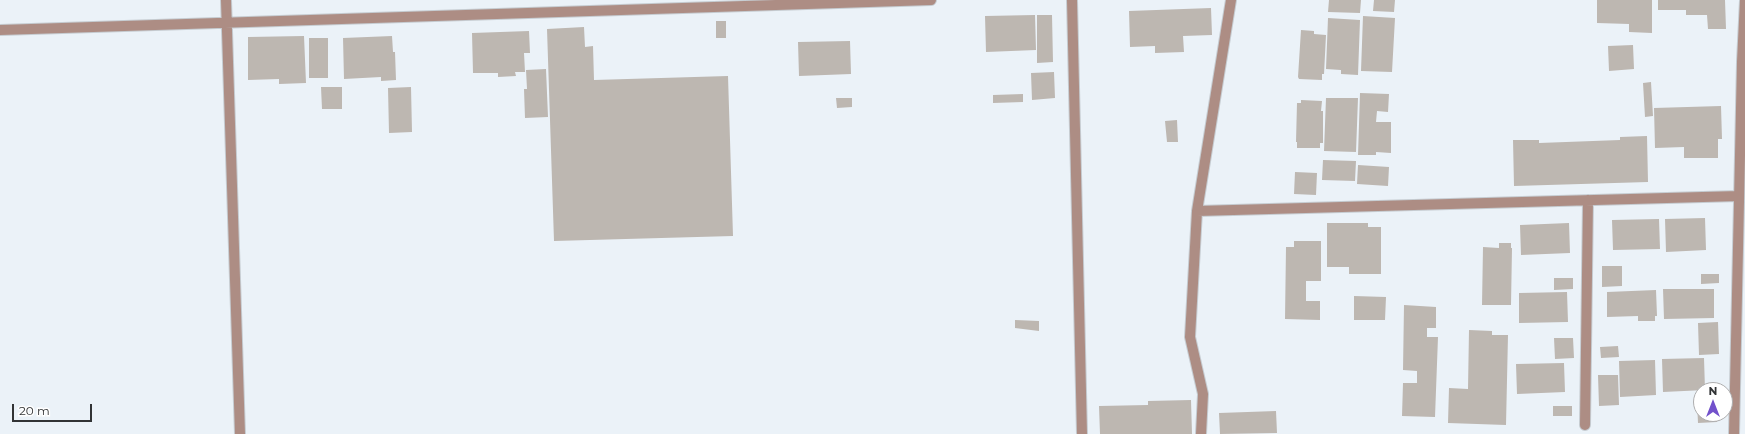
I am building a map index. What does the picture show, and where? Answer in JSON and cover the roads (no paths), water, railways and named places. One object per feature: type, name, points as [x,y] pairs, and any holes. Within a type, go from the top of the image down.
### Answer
[{"type":"street","points":[[226,0],[240,434]]},
{"type":"street","points":[[0,30],[931,0]]},
{"type":"street","points":[[1072,0],[1082,434]]},
{"type":"street","points":[[1201,434],[1203,394],[1190,337],[1197,211],[1231,0]]},
{"type":"street","points":[[1734,434],[1741,273],[1739,196],[1745,0]]},
{"type":"street","points":[[1197,211],[1739,196]]},
{"type":"street","points":[[1585,424],[1588,200]]}]
